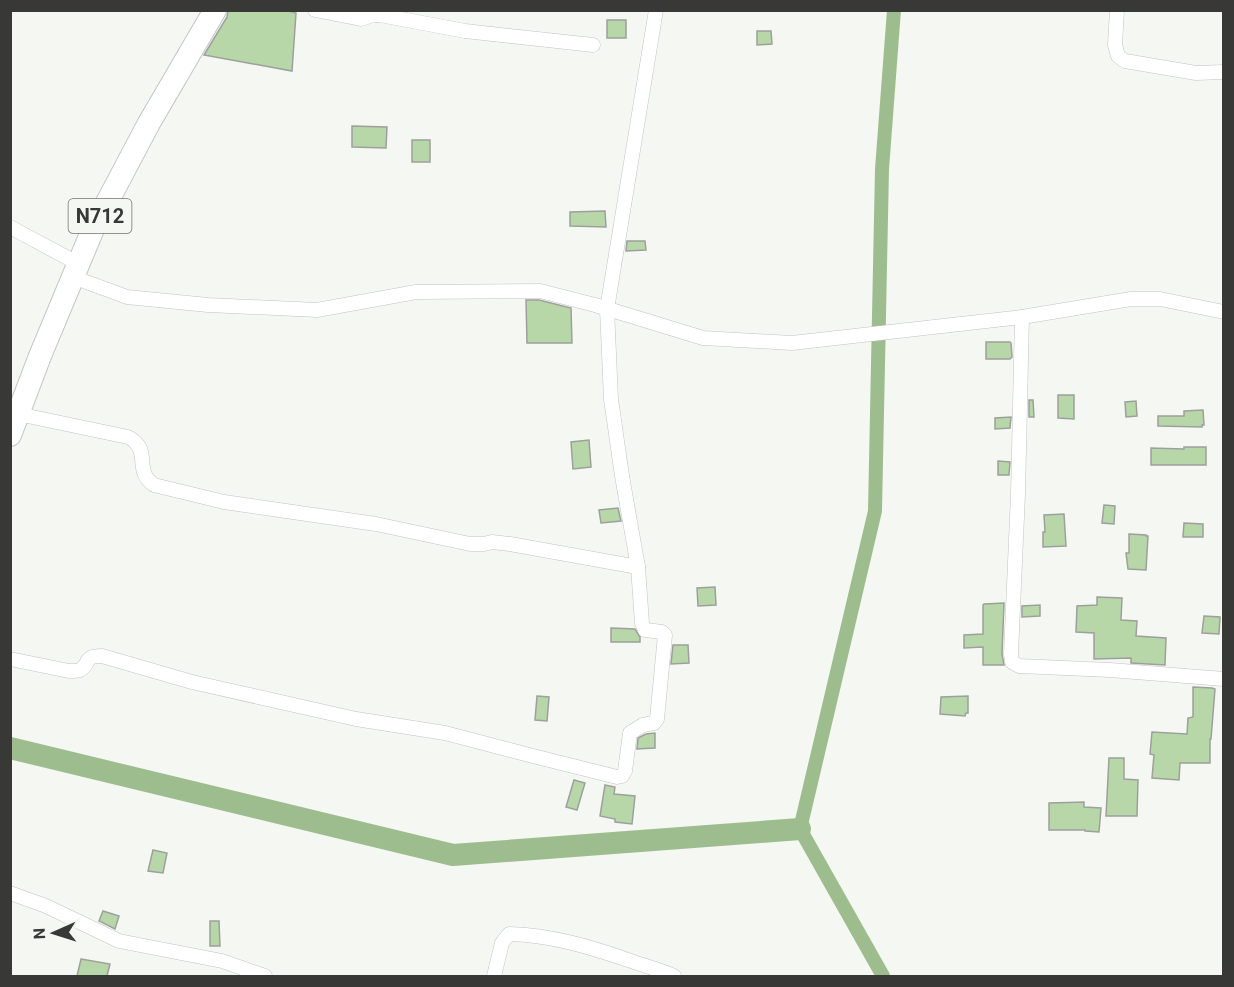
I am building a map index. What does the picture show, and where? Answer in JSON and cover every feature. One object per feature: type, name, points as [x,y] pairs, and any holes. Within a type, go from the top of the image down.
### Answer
[{"type":"highway","name":"N712","points":[[13,421],[93,229],[149,123],[215,10]]},
{"type":"street","points":[[315,10],[361,19],[380,15],[465,31],[593,45]]},
{"type":"street","points":[[10,659],[79,671],[93,656],[102,656],[192,682],[356,719],[445,733],[617,777],[621,776],[625,771],[630,733],[654,723],[657,719],[665,635],[662,632],[645,630],[643,627],[638,567],[611,399],[607,309],[656,10]]},
{"type":"street","points":[[1117,10],[1115,45],[1118,56],[1125,61],[1196,73],[1224,72]]},
{"type":"street","points":[[10,226],[76,271],[127,297],[208,305],[317,310],[416,292],[540,291],[703,338],[792,344],[1022,317],[1131,298],[1160,299],[1224,312]]},
{"type":"street","points":[[1022,317],[1019,484],[1012,662],[1019,666],[1224,679]]},
{"type":"street","points":[[13,421],[128,437],[138,444],[143,473],[147,481],[154,486],[224,502],[376,524],[470,544],[492,542],[510,544],[638,567]]},
{"type":"street","points":[[10,893],[46,906],[119,941],[222,961],[233,971],[265,976]]},
{"type":"street","points":[[494,976],[504,938],[509,934],[529,934],[550,937],[611,954],[675,976]]},
{"type":"building","points":[[228,10],[285,10],[296,13],[292,71],[204,55],[227,17]]},
{"type":"building","points":[[607,20],[626,20],[626,38],[607,38]]},
{"type":"building","points":[[757,31],[771,31],[772,44],[757,45]]},
{"type":"building","points":[[352,126],[387,127],[386,148],[352,147]]},
{"type":"building","points":[[412,140],[430,140],[430,162],[412,162]]},
{"type":"building","points":[[605,211],[606,227],[570,226],[570,212]]},
{"type":"building","points":[[627,241],[645,241],[646,250],[626,251]]},
{"type":"building","points":[[526,300],[539,300],[571,308],[572,343],[527,343]]},
{"type":"building","points":[[986,342],[1010,342],[1012,357],[1010,359],[986,359]]},
{"type":"building","points":[[1058,395],[1074,395],[1074,419],[1058,418]]},
{"type":"building","points":[[1029,400],[1033,400],[1034,417],[1029,417]]},
{"type":"building","points":[[1136,401],[1137,416],[1126,417],[1125,402]]},
{"type":"building","points":[[1203,410],[1204,425],[1202,427],[1158,426],[1158,416],[1184,416],[1184,411]]},
{"type":"building","points":[[1011,417],[1010,428],[995,429],[995,418]]},
{"type":"building","points":[[589,440],[591,467],[573,469],[571,442]]},
{"type":"building","points":[[1184,447],[1206,447],[1206,465],[1151,465],[1151,448],[1184,449]]},
{"type":"building","points":[[998,461],[1010,462],[1009,475],[998,475]]},
{"type":"building","points":[[1104,505],[1115,506],[1114,524],[1102,523]]},
{"type":"building","points":[[618,508],[621,521],[601,523],[599,510]]},
{"type":"building","points":[[1064,514],[1066,546],[1043,547],[1044,515]]},
{"type":"building","points":[[1184,523],[1203,524],[1203,537],[1183,537]]},
{"type":"building","points":[[1129,534],[1148,536],[1146,570],[1128,569],[1126,553],[1129,553]]},
{"type":"building","points":[[715,587],[716,605],[698,606],[697,588]]},
{"type":"building","points":[[1097,597],[1122,598],[1121,620],[1137,621],[1136,636],[1166,638],[1165,665],[1131,663],[1131,658],[1094,659],[1094,633],[1076,632],[1077,606],[1097,605]]},
{"type":"building","points":[[1004,603],[1002,654],[1004,665],[983,665],[983,647],[964,648],[964,635],[983,634],[984,604]]},
{"type":"building","points":[[1040,605],[1040,616],[1022,617],[1022,606]]},
{"type":"building","points":[[1204,616],[1220,617],[1219,634],[1202,633]]},
{"type":"building","points":[[611,628],[635,629],[640,642],[611,642]]},
{"type":"building","points":[[673,645],[688,645],[689,663],[671,664]]},
{"type":"building","points":[[1193,687],[1215,689],[1210,763],[1180,763],[1179,780],[1152,778],[1154,755],[1150,754],[1152,732],[1187,734],[1188,718],[1193,717]]},
{"type":"building","points":[[537,696],[549,697],[547,721],[535,720]]},
{"type":"building","points":[[968,696],[968,713],[965,716],[940,714],[941,697]]},
{"type":"building","points":[[655,733],[655,748],[637,749],[638,738]]},
{"type":"building","points":[[1109,758],[1124,758],[1124,779],[1138,780],[1137,816],[1106,816]]},
{"type":"building","points":[[574,780],[585,783],[577,810],[566,807]]},
{"type":"building","points":[[605,785],[615,787],[614,794],[635,796],[632,824],[615,822],[615,819],[600,816]]},
{"type":"building","points":[[1084,802],[1084,807],[1101,808],[1099,832],[1049,830],[1049,803]]},
{"type":"building","points":[[153,850],[167,853],[163,873],[148,871]]},
{"type":"building","points":[[103,911],[119,916],[115,929],[99,921]]},
{"type":"building","points":[[210,921],[219,921],[220,946],[210,946]]},
{"type":"building","points":[[81,959],[110,964],[107,976],[77,976]]},
{"type":"waterway","points":[[883,976],[800,829],[875,511],[882,169],[894,10]]},
{"type":"waterway","points":[[10,748],[453,855],[800,829]]}]
